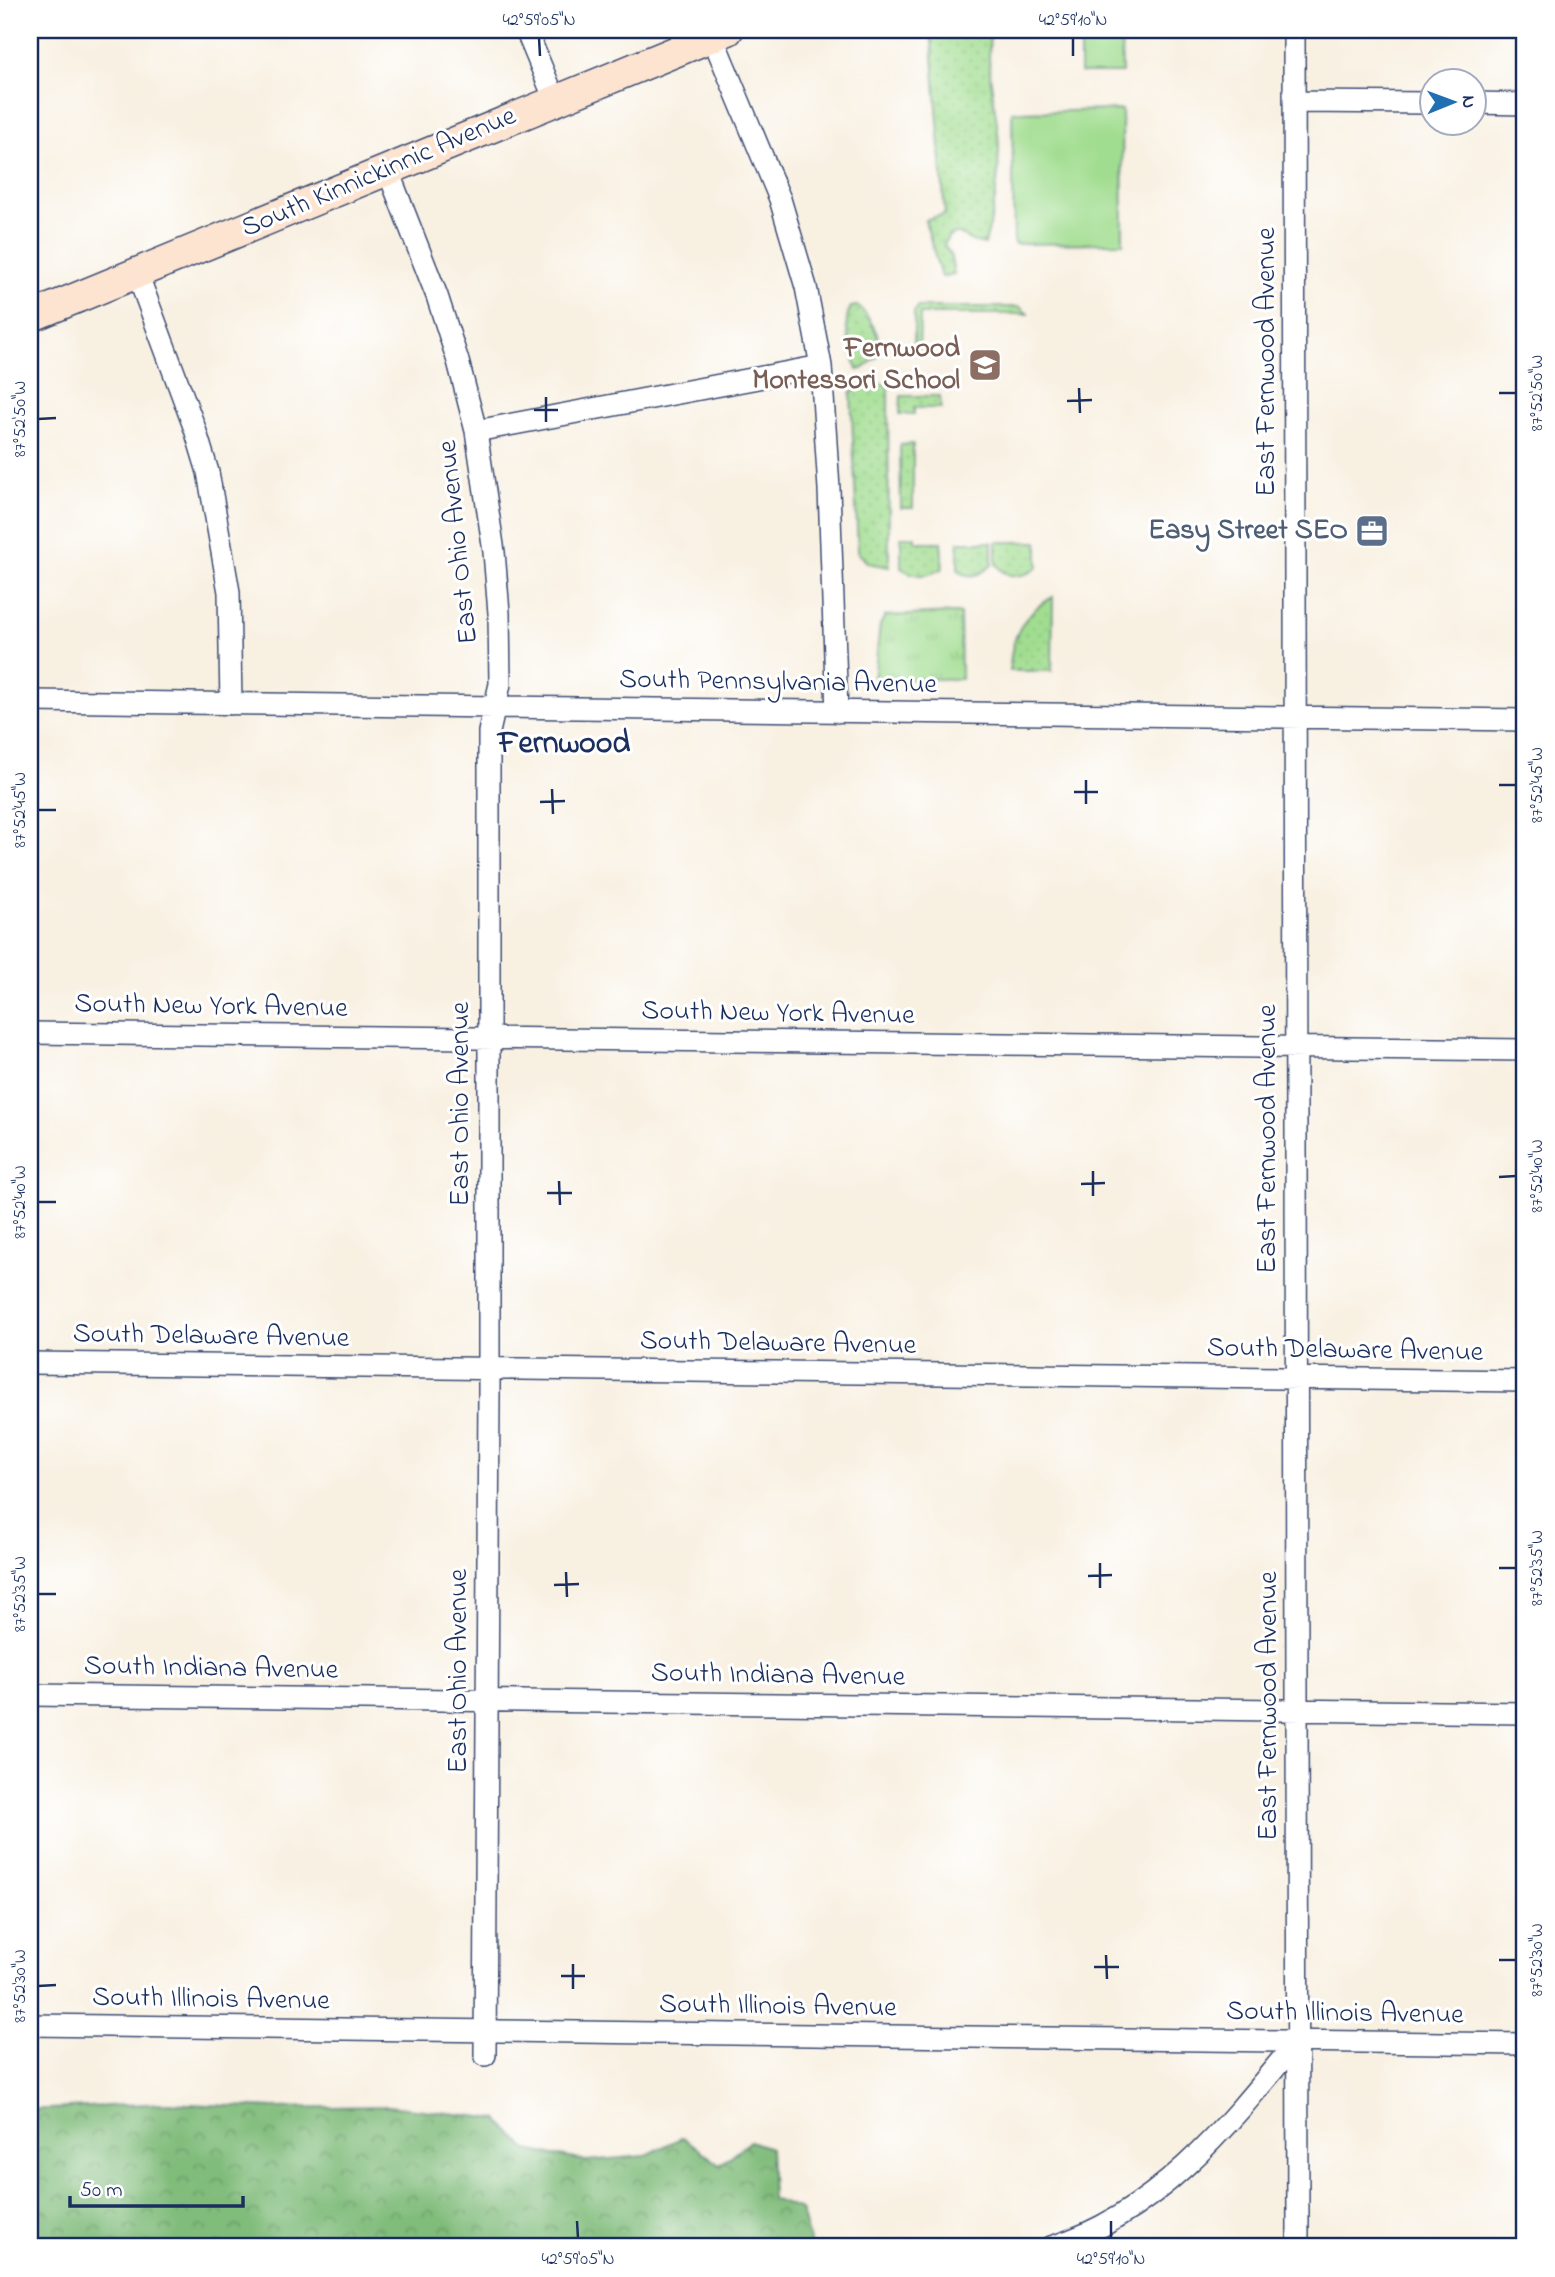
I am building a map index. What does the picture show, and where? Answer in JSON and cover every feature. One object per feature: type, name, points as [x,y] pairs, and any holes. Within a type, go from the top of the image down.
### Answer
[{"type":"main road","name":"South Kinnickinnic Avenue","points":[[30,317],[720,33]]},
{"type":"street","points":[[526,30],[555,100]]},
{"type":"street","name":"East Fernwood Avenue","points":[[1294,30],[1298,2247]]},
{"type":"street","points":[[720,33],[779,199],[806,287],[821,366],[829,489],[837,712]]},
{"type":"street","points":[[1294,102],[1418,103]]},
{"type":"street","points":[[1488,103],[1525,104]]},
{"type":"street","name":"East Ohio Avenue","points":[[388,171],[437,296],[458,361],[476,431],[495,552],[499,613],[500,684],[489,732],[485,2055]]},
{"type":"street","points":[[137,273],[195,429],[208,472],[229,592],[231,704]]},
{"type":"street","points":[[476,431],[821,366]]},
{"type":"street","name":"South Pennsylvania Avenue","points":[[30,701],[1525,720]]},
{"type":"street","name":"South New York Avenue","points":[[30,1033],[1525,1050]]},
{"type":"street","name":"South Delaware Avenue","points":[[30,1363],[1525,1381]]},
{"type":"street","name":"South Indiana Avenue","points":[[30,1695],[1525,1713]]},
{"type":"street","name":"South Illinois Avenue","points":[[30,2025],[1525,2044]]},
{"type":"street","points":[[1051,2247],[1105,2225],[1182,2170],[1242,2109],[1297,2041]]},
{"type":"green space","points":[[931,30],[991,30],[989,60],[999,148],[995,196],[985,244],[959,234],[948,237],[944,246],[950,253],[954,274],[941,277],[925,220],[945,214]]},
{"type":"green space","points":[[1080,30],[1121,30],[1122,73],[1080,73]]},
{"type":"green space","points":[[1122,110],[1123,243],[1014,244],[1012,112]]},
{"type":"green space","points":[[857,306],[874,327],[881,348],[877,357],[857,370],[848,338],[847,321],[851,307]]},
{"type":"green space","points":[[918,307],[1020,307],[1028,314],[920,314],[919,354],[914,354],[914,312]]},
{"type":"green space","points":[[888,384],[889,567],[868,563],[858,553],[851,392],[868,385]]},
{"type":"green space","points":[[901,396],[940,396],[941,408],[914,408],[914,414],[900,414]]},
{"type":"green space","points":[[913,444],[913,508],[901,508],[900,445]]},
{"type":"green space","points":[[901,537],[915,537],[915,542],[941,542],[943,568],[922,575],[901,568]]},
{"type":"green space","points":[[958,542],[992,542],[992,565],[978,574],[961,573],[958,569]]},
{"type":"green space","points":[[996,542],[1038,542],[1038,567],[1022,575],[1005,573],[996,564]]},
{"type":"green space","points":[[1053,597],[1052,671],[1010,671],[1012,648],[1020,628],[1034,610]]},
{"type":"green space","points":[[960,614],[961,679],[874,679],[880,625],[885,616]]},
{"type":"green space","points":[[167,2103],[274,2108],[389,2106],[498,2119],[527,2150],[586,2161],[645,2156],[683,2137],[720,2165],[750,2141],[770,2148],[772,2199],[801,2210],[811,2247],[30,2247],[30,2110]]},
{"type":"place","name":"Fernwood Montessori School","points":[[985,365]]},
{"type":"place","name":"Easy Street SEO","points":[[1372,531]]},
{"type":"district","name":"Fernwood","points":[[564,744]]}]
